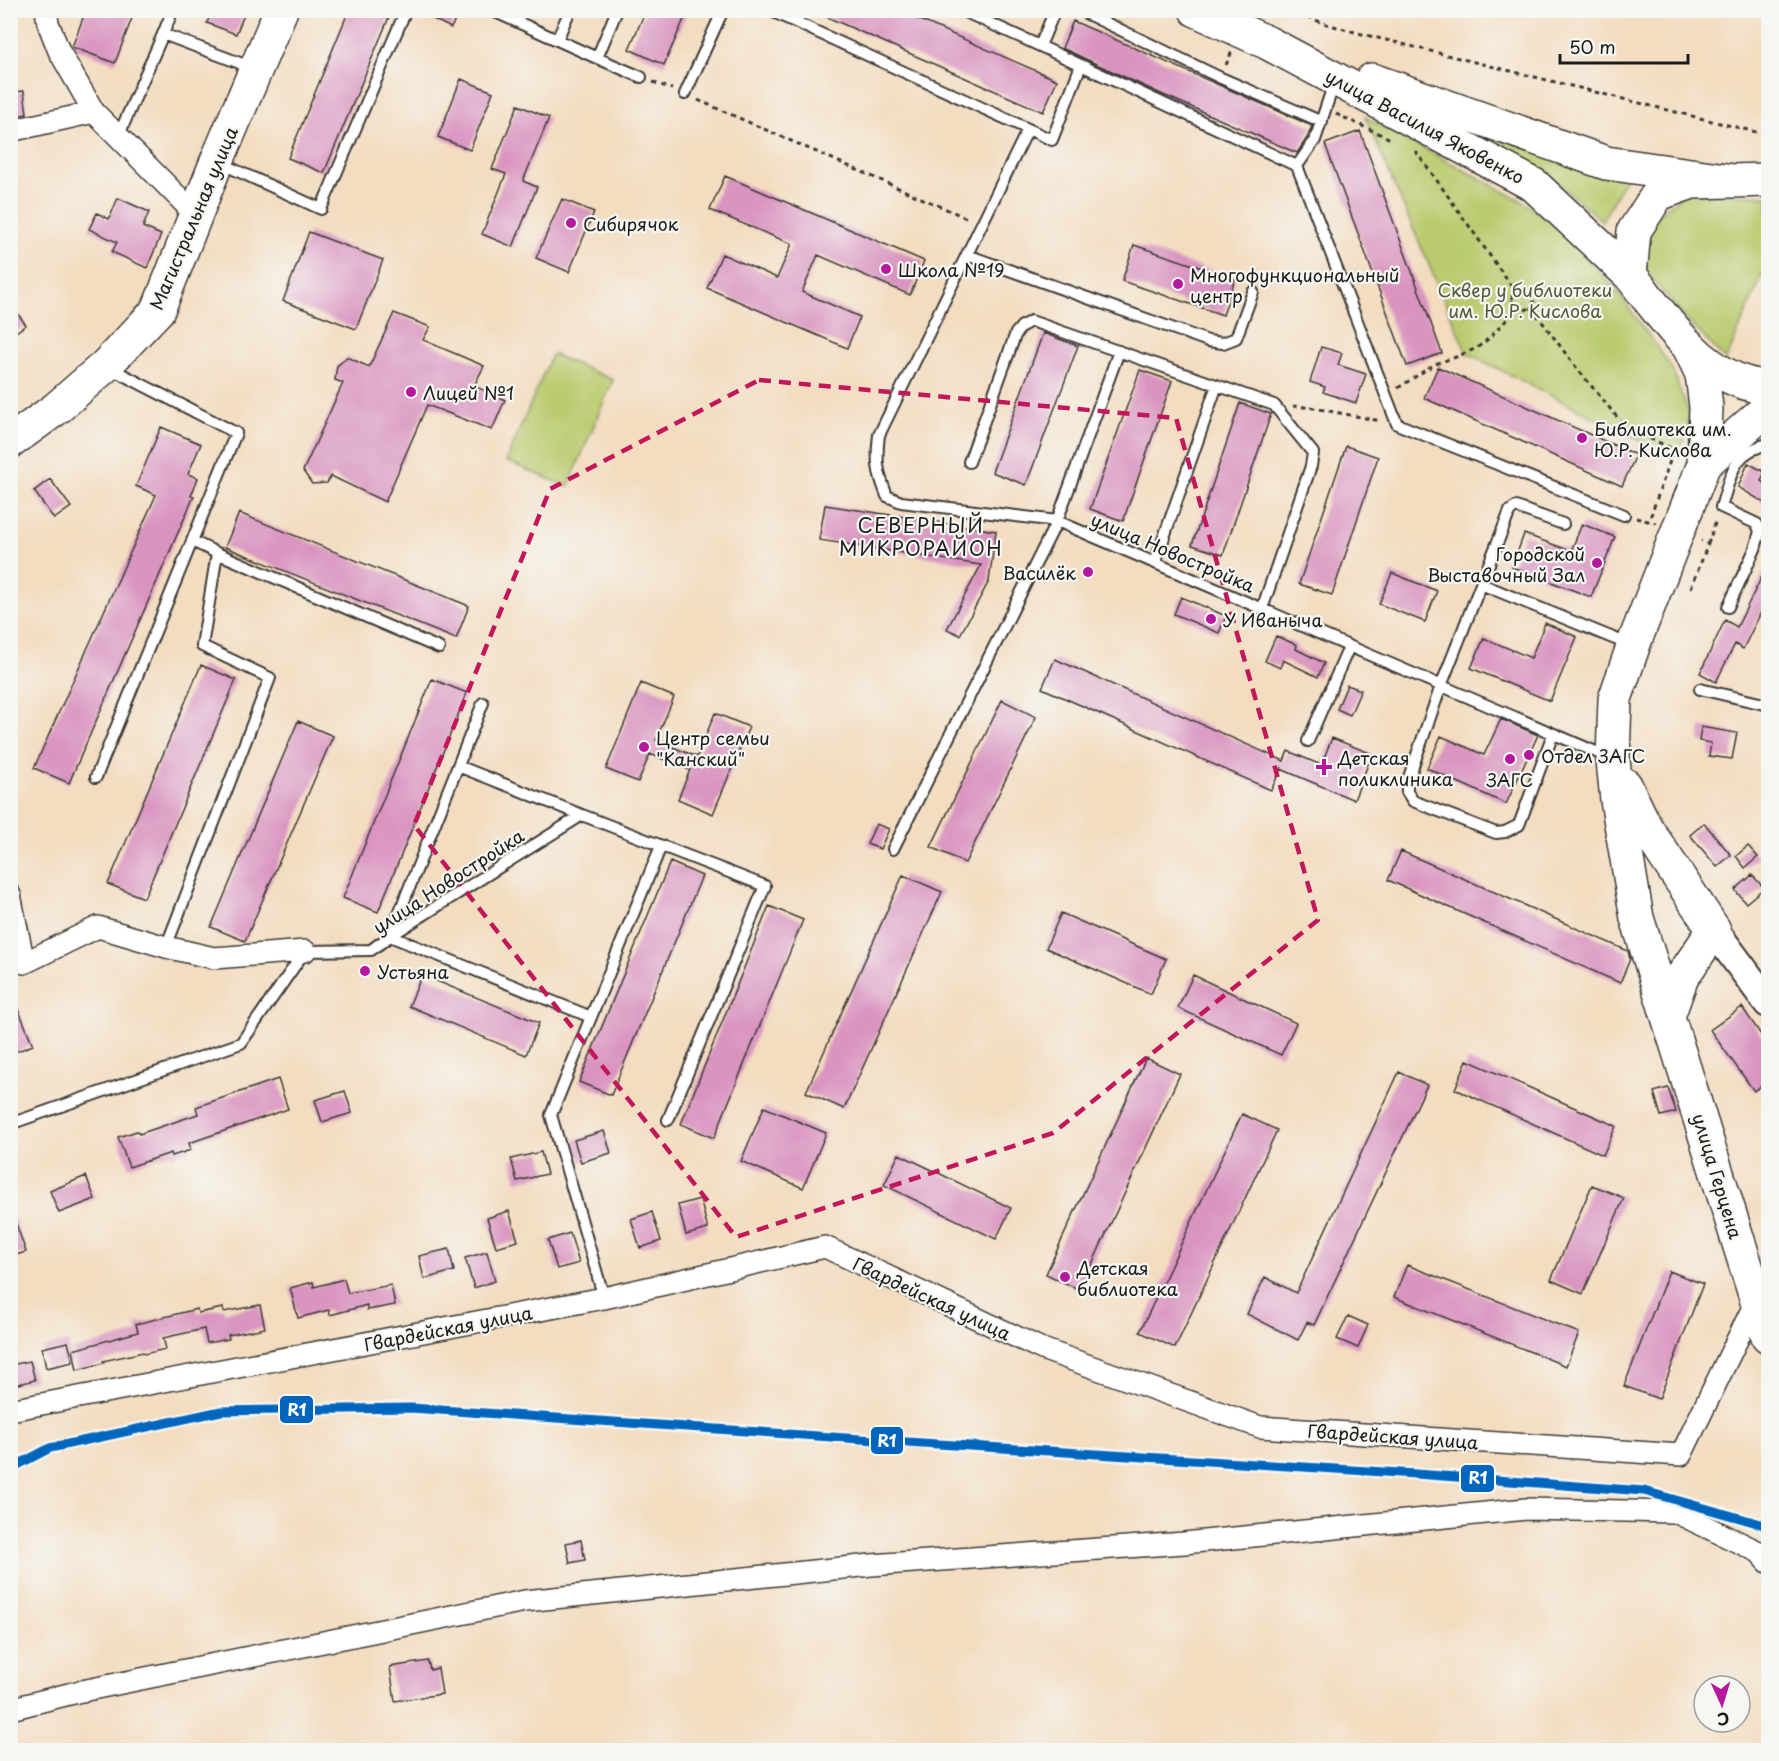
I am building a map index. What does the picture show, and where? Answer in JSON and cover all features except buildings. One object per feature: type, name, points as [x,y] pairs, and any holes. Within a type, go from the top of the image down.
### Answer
[{"type":"main road","name":"Магистральная улица","points":[[10,442],[57,408],[105,366],[158,310],[281,10]]},
{"type":"main road","name":"улица Василия Яковенко","points":[[1197,10],[1268,43],[1331,94],[1534,185],[1630,275],[1688,345]]},
{"type":"main road","points":[[1268,43],[1606,163],[1733,181]]},
{"type":"main road","points":[[1630,275],[1634,231],[1658,194],[1692,182],[1768,180]]},
{"type":"main road","points":[[1688,345],[1708,364],[1737,380],[1768,389]]},
{"type":"main road","points":[[1688,345],[1702,374],[1706,407],[1704,464]]},
{"type":"main road","points":[[1704,464],[1734,436],[1768,411]]},
{"type":"main road","name":"улица Герцена","points":[[1704,464],[1633,646],[1615,699],[1613,760],[1617,800],[1637,918],[1768,1336]]},
{"type":"main road","points":[[1613,760],[1646,828],[1714,930],[1768,1003]]},
{"type":"main road","points":[[1668,1016],[1682,977],[1714,930]]},
{"type":"street","points":[[49,15],[59,51],[94,112],[196,215]]},
{"type":"street","points":[[10,131],[94,112]]},
{"type":"street","points":[[10,895],[24,963],[98,927],[214,958],[305,951]]},
{"type":"street","name":"Гвардейская улица","points":[[10,1410],[604,1299],[825,1247],[1042,1349],[1260,1427],[1681,1455],[1757,1299]]},
{"type":"street","points":[[10,1709],[77,1692],[525,1601],[871,1565],[1184,1543],[1526,1509],[1675,1512],[1759,1552],[1768,1562]]},
{"type":"lane","points":[[118,137],[173,10]]},
{"type":"lane","points":[[217,162],[321,209],[406,10]]},
{"type":"lane","points":[[490,10],[641,76]]},
{"type":"lane","points":[[557,40],[570,10]]},
{"type":"lane","points":[[597,58],[617,10]]},
{"type":"lane","points":[[685,94],[723,10]]},
{"type":"lane","points":[[769,10],[1052,140],[1081,65]]},
{"type":"lane","points":[[961,10],[1297,166],[1397,424],[1624,515]]},
{"type":"lane","points":[[1040,46],[1055,10]]},
{"type":"lane","points":[[1079,10],[1221,78],[1322,122]]},
{"type":"lane","points":[[163,34],[256,69]]},
{"type":"lane","points":[[1297,166],[1315,140],[1331,94]]},
{"type":"lane","points":[[10,140],[36,125]]},
{"type":"lane","name":"улица Новостройка","points":[[1028,129],[879,435],[876,458],[887,496],[900,502],[1057,521],[1613,760]]},
{"type":"lane","points":[[967,255],[1208,341],[1223,343],[1236,338],[1253,292]]},
{"type":"lane","points":[[969,462],[1016,333],[1031,321],[1274,405],[1313,453],[1311,466],[1262,609]]},
{"type":"lane","points":[[892,849],[1057,521],[1119,351]]},
{"type":"lane","points":[[96,777],[236,433],[105,366]]},
{"type":"lane","points":[[1155,563],[1218,385]]},
{"type":"lane","points":[[1728,607],[1755,549],[1760,531],[1757,524],[1721,507],[1736,464],[1743,454],[1755,447],[1768,444]]},
{"type":"lane","points":[[1553,734],[1519,825],[1505,832],[1496,833],[1413,801],[1407,792],[1407,783],[1441,686],[1509,511],[1516,507],[1563,524]]},
{"type":"lane","points":[[192,541],[439,648]]},
{"type":"lane","points":[[166,947],[270,678],[202,646],[217,553]]},
{"type":"lane","points":[[1481,584],[1633,646]]},
{"type":"lane","points":[[1308,741],[1349,646]]},
{"type":"lane","points":[[1700,689],[1768,705]]},
{"type":"lane","points":[[483,702],[390,936],[591,1017]]},
{"type":"lane","points":[[458,766],[765,885],[668,1120]]},
{"type":"lane","name":"улица Новостройка","points":[[305,951],[371,950],[582,815]]},
{"type":"lane","points":[[604,1299],[551,1115],[661,846]]},
{"type":"lane","points":[[10,1124],[241,1043],[305,951]]},
{"type":"path","points":[[1291,10],[1323,23],[1362,34],[1768,135]]},
{"type":"path","points":[[641,76],[982,225]]},
{"type":"path","points":[[1331,94],[1398,142]]},
{"type":"path","points":[[1408,147],[1421,158],[1515,291]]},
{"type":"path","points":[[1525,288],[1533,293],[1534,303],[1531,307],[1527,310],[1517,309],[1512,300],[1515,291],[1525,288]]},
{"type":"path","points":[[1531,307],[1575,366],[1626,428],[1668,447],[1672,453],[1649,521]]},
{"type":"path","points":[[1386,395],[1435,364],[1477,348],[1517,309]]},
{"type":"path","points":[[1274,405],[1314,408],[1397,424]]},
{"type":"path","points":[[1708,544],[1721,507]]},
{"type":"highlighted area","points":[[759,380],[1176,418],[1318,920],[1053,1133],[736,1237],[414,825],[550,489]]},
{"type":"green space","points":[[1335,71],[1626,177],[1602,221],[1559,184]]},
{"type":"green space","name":"Сквер у библиотеки им. Ю.Р. Кислова","points":[[1365,117],[1520,200],[1563,230],[1620,295],[1671,367],[1689,414],[1685,439],[1677,452],[1666,454],[1467,353]]},
{"type":"green space","points":[[1686,192],[1768,196],[1768,262],[1726,360],[1687,320],[1647,273],[1644,253],[1653,219]]},
{"type":"green space","points":[[552,354],[613,380],[568,487],[506,461]]},
{"type":"transit line","name":"R1","points":[[10,1469],[50,1448],[221,1411],[411,1408],[1644,1491],[1768,1526]]},
{"type":"place","name":"Сибирячок","points":[[571,223]]},
{"type":"place","name":"Школа №19","points":[[886,269]]},
{"type":"place","name":"Многофункциональный центр","points":[[1178,284]]},
{"type":"place","name":"Лицей №1","points":[[411,392]]},
{"type":"place","name":"Библиотека им. Ю.Р. Кислова","points":[[1582,438]]},
{"type":"place","name":"Городской Выставочный Зал","points":[[1597,563]]},
{"type":"place","name":"Василёк","points":[[1088,572]]},
{"type":"place","name":"У Иваныча","points":[[1211,619]]},
{"type":"place","name":"Центр семьи \"Канский\"","points":[[644,747]]},
{"type":"place","name":"Отдел ЗАГС","points":[[1529,755]]},
{"type":"place","name":"ЗАГС","points":[[1510,759]]},
{"type":"place","name":"Детская поликлиника","points":[[1324,767]]},
{"type":"place","name":"Устьяна","points":[[365,971]]},
{"type":"place","name":"Детская библиотека","points":[[1065,1277]]},
{"type":"district","name":"СЕВЕРНЫЙ МИКРОРАЙОН","points":[[921,536]]}]
